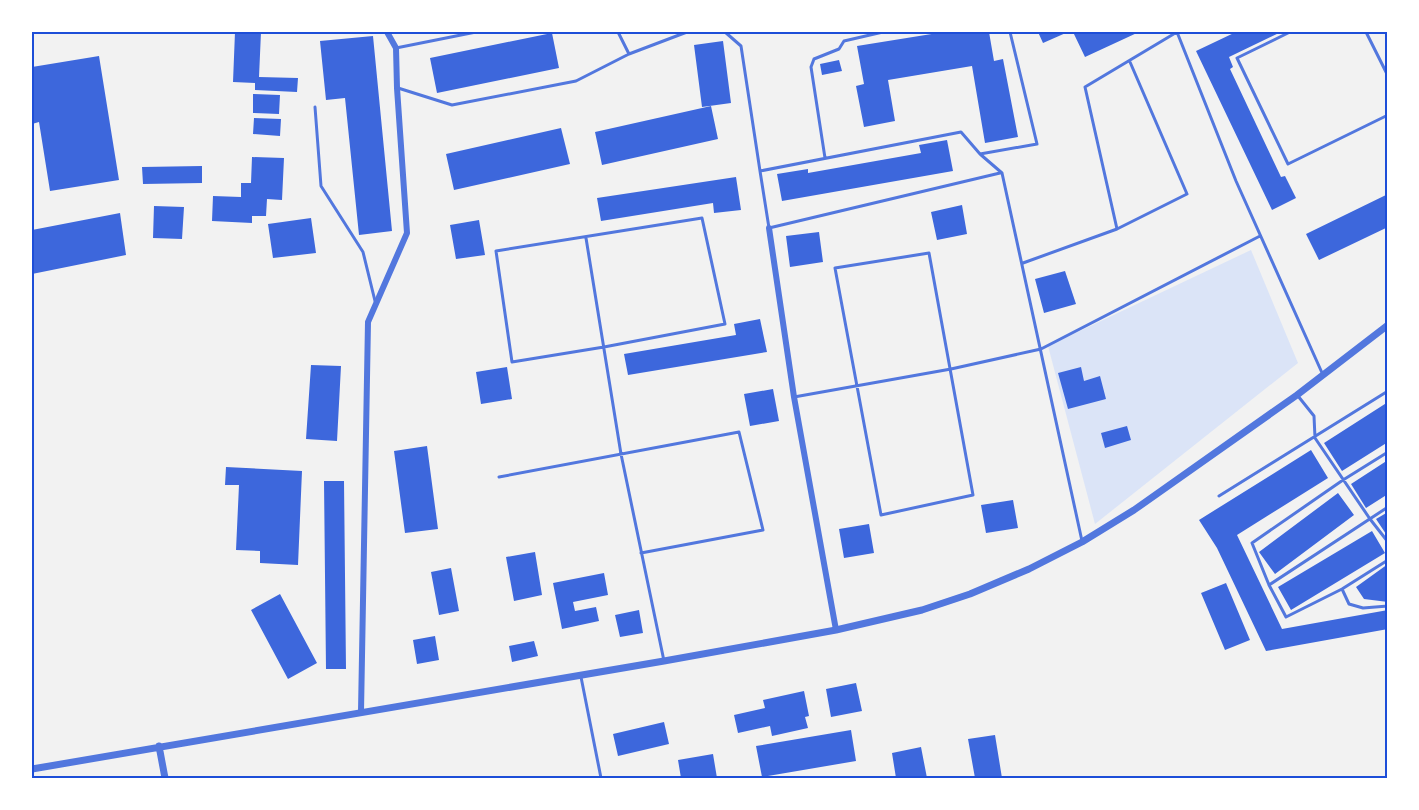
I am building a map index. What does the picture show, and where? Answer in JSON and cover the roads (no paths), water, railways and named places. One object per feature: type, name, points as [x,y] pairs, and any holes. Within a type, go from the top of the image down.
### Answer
[{"type":"street","points":[[361,712],[368,322],[407,233],[396,88],[396,48],[387,32]]},
{"type":"street","points":[[769,228],[794,397],[836,630]]},
{"type":"street","points":[[32,769],[664,661],[836,630],[922,610],[970,594],[1029,569],[1082,542],[1134,510],[1297,395],[1388,325]]},
{"type":"street","points":[[159,747],[165,778]]},
{"type":"lane","points":[[396,48],[476,32]]},
{"type":"lane","points":[[618,32],[629,54]]},
{"type":"lane","points":[[396,88],[452,105],[576,81],[629,54],[687,32]]},
{"type":"lane","points":[[725,32],[741,46],[769,228],[1002,173]]},
{"type":"lane","points":[[825,158],[811,67],[814,59],[839,49],[844,41],[883,32]]},
{"type":"lane","points":[[980,154],[1037,144],[1010,32]]},
{"type":"lane","points":[[1117,229],[1085,87],[1177,32],[1236,181],[1323,375]]},
{"type":"lane","points":[[1290,32],[1237,58],[1288,164],[1388,115]]},
{"type":"lane","points":[[1365,32],[1388,76]]},
{"type":"lane","points":[[1022,263],[1117,229],[1187,194],[1130,62]]},
{"type":"lane","points":[[315,107],[321,186],[363,252],[376,304]]},
{"type":"lane","points":[[760,171],[961,132],[980,154],[1002,173],[1082,542]]},
{"type":"lane","points":[[702,218],[725,324],[604,348],[512,362],[496,251],[586,238],[702,218]]},
{"type":"lane","points":[[794,397],[951,369],[1041,349],[1260,236]]},
{"type":"lane","points":[[586,238],[621,454],[664,661]]},
{"type":"lane","points":[[929,253],[951,369],[973,495],[881,515],[835,268],[929,253]]},
{"type":"lane","points":[[1220,496],[1388,391]]},
{"type":"lane","points":[[1297,395],[1314,416],[1315,438],[1388,542]]},
{"type":"lane","points":[[499,477],[739,432],[763,530],[641,554]]},
{"type":"lane","points":[[1388,452],[1252,543],[1269,585],[1286,617],[1342,589],[1388,560]]},
{"type":"lane","points":[[1269,585],[1388,507]]},
{"type":"lane","points":[[1342,589],[1349,604],[1363,608],[1388,606]]},
{"type":"lane","points":[[581,675],[601,778]]}]
